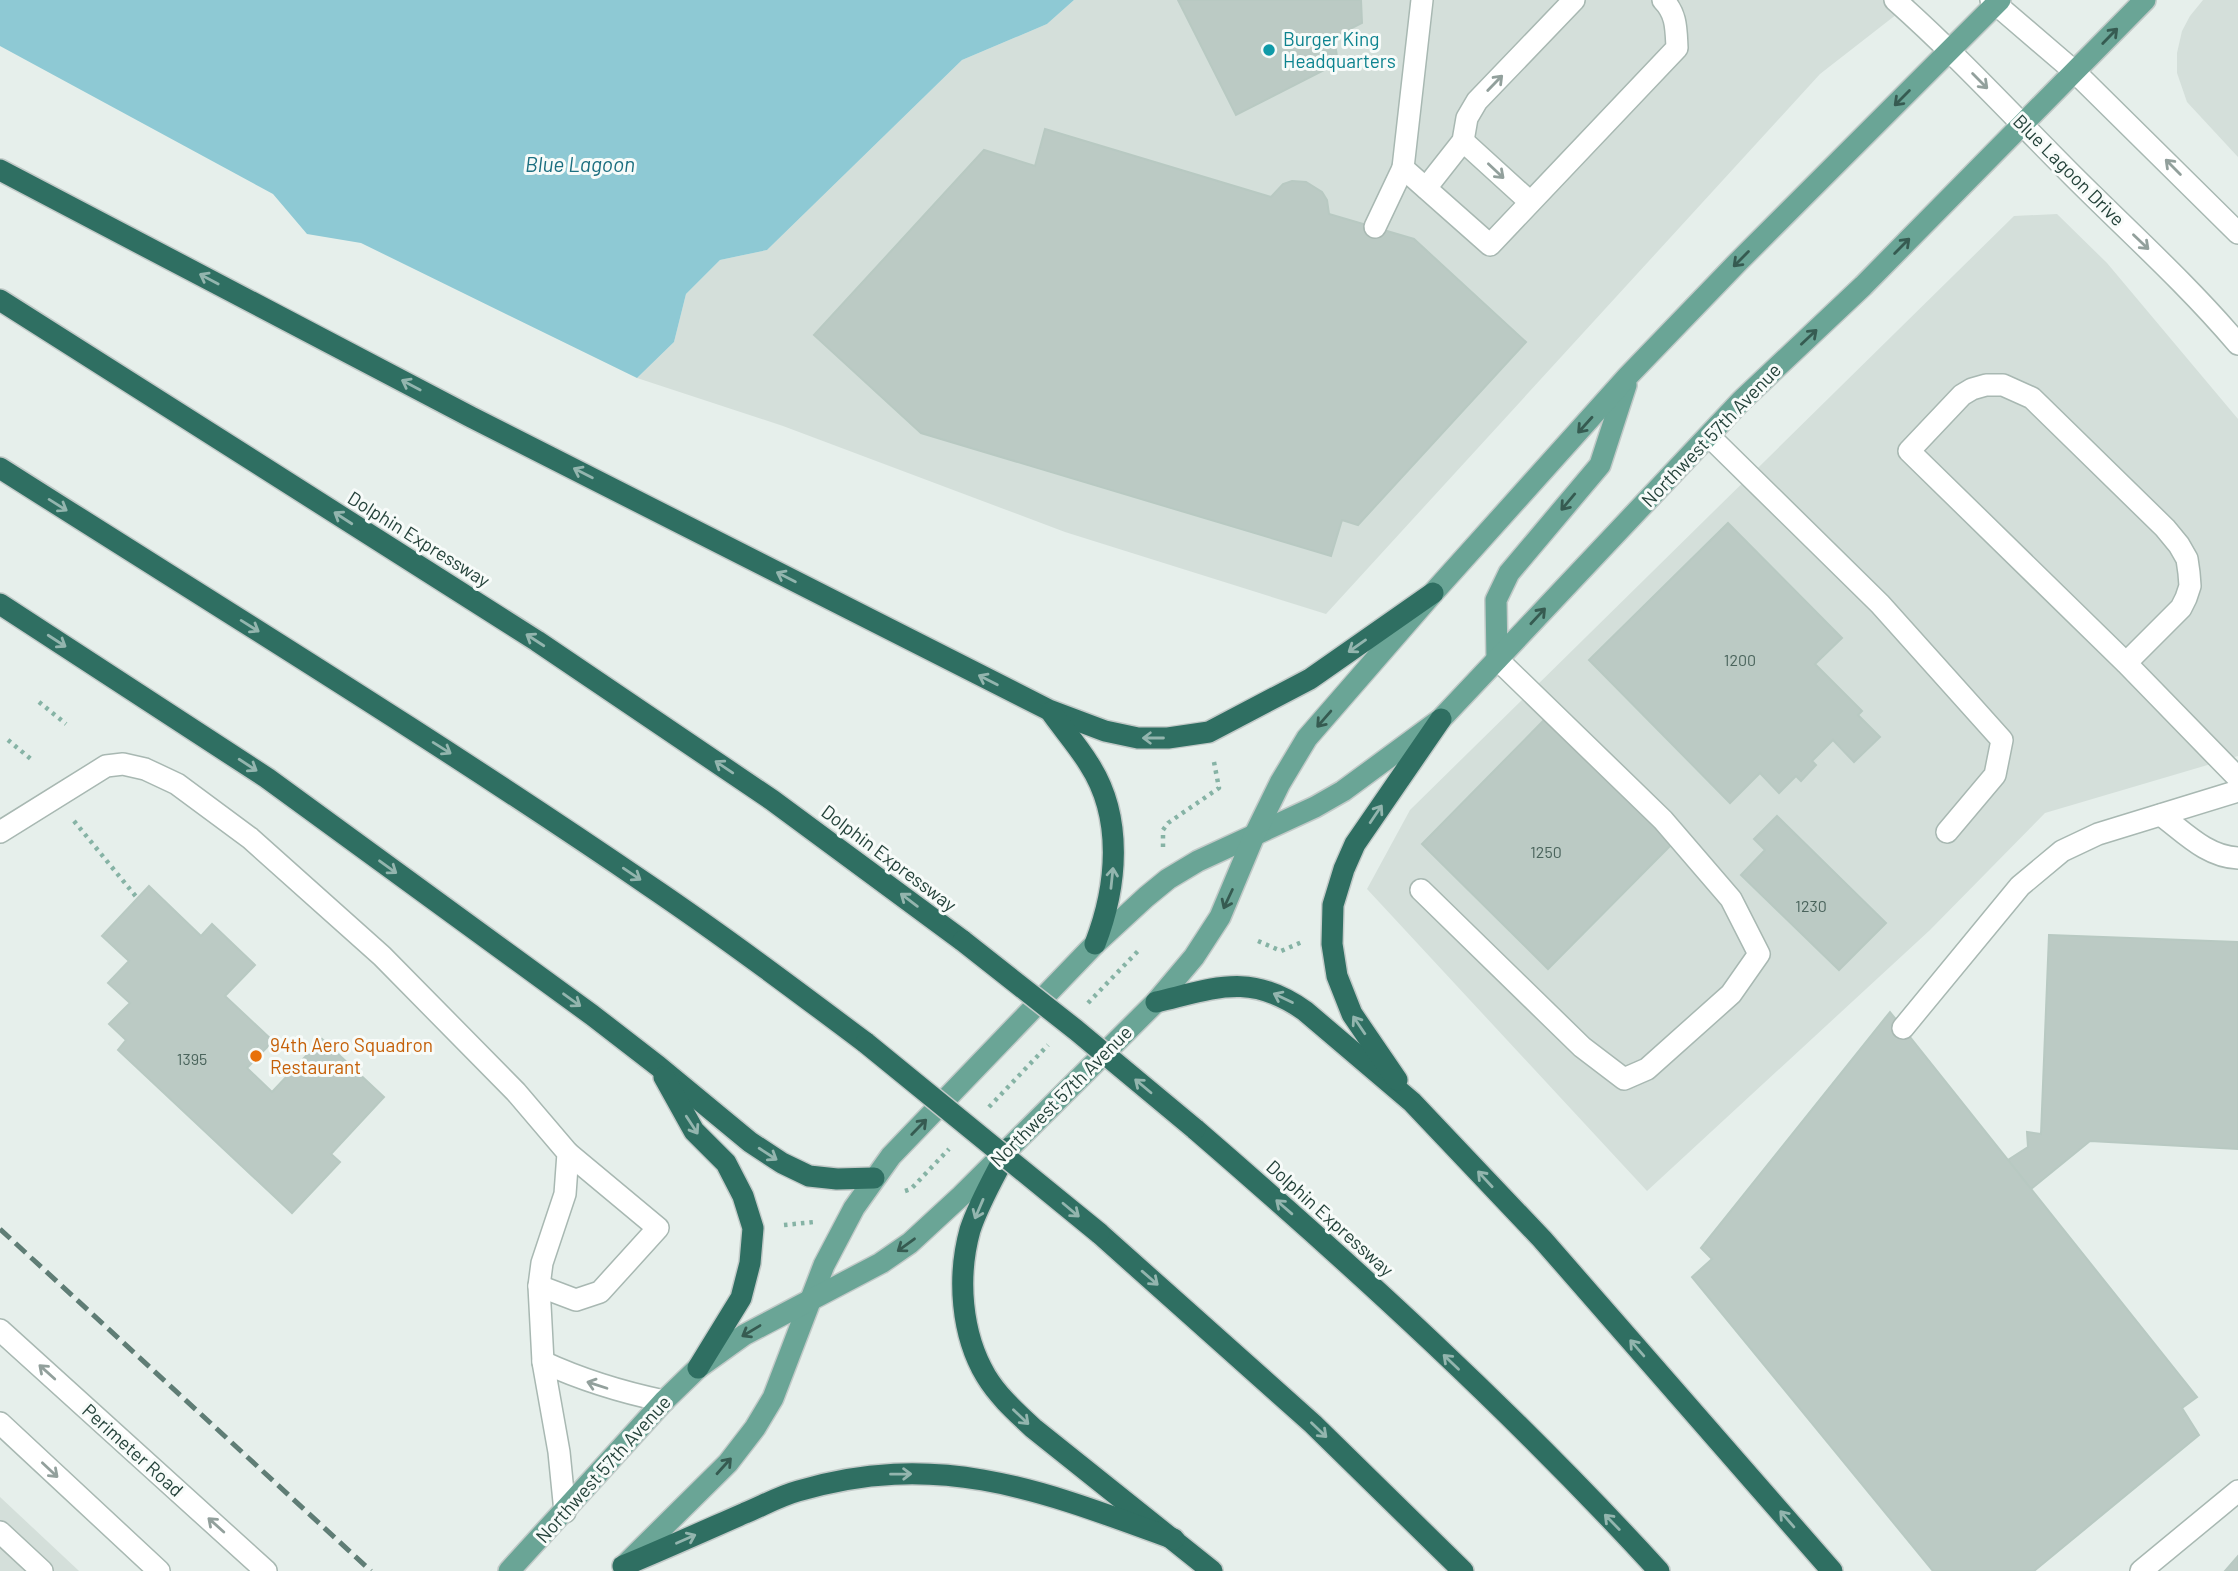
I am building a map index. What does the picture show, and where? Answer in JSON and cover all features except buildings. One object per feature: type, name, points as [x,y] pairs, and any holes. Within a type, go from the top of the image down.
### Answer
[{"type":"highway","points":[[0,170],[471,417],[1049,710],[1105,731],[1138,738],[1168,738],[1209,732],[1310,679],[1433,593]]},
{"type":"highway","name":"Dolphin Expressway","points":[[0,300],[537,641],[772,800],[963,941],[1195,1129],[1333,1249],[1560,1467],[1660,1571]]},
{"type":"highway","points":[[0,468],[458,758],[660,893],[866,1043],[1099,1233],[1313,1424],[1463,1571]]},
{"type":"highway","points":[[0,604],[267,778],[658,1066],[750,1142],[782,1163],[809,1176],[836,1179],[874,1178]]},
{"type":"highway","points":[[1049,710],[1090,765],[1110,812],[1114,850],[1112,881],[1107,914],[1095,944]]},
{"type":"highway","points":[[1412,1102],[1352,1014],[1337,975],[1332,944],[1333,905],[1355,844],[1441,719]]},
{"type":"highway","points":[[1156,1002],[1241,985],[1263,989],[1289,999],[1305,1011],[1412,1102],[1542,1239],[1832,1571]]},
{"type":"highway","points":[[658,1066],[694,1131],[726,1163],[743,1196],[753,1227],[750,1263],[741,1298],[698,1368]]},
{"type":"highway","points":[[1009,1148],[971,1230],[964,1266],[964,1301],[975,1355],[987,1378],[1032,1428],[1212,1571]]},
{"type":"highway","points":[[621,1569],[796,1491],[851,1477],[899,1473],[957,1475],[1014,1485],[1077,1503],[1174,1539]]},
{"type":"main road","name":"Northwest 57th Avenue","points":[[621,1569],[728,1462],[754,1428],[781,1380],[809,1301],[839,1236],[874,1178],[891,1156],[1095,944],[1168,879],[1343,791],[1441,719],[1741,401],[1863,286],[2145,0]]},
{"type":"main road","name":"Northwest 57th Avenue","points":[[509,1571],[664,1401],[698,1368],[744,1335],[881,1263],[910,1242],[938,1218],[1156,1002],[1194,957],[1220,917],[1254,836],[1280,783],[1307,738],[1433,593],[1629,376],[1995,1]]},
{"type":"main road","points":[[1497,659],[1496,600],[1508,573],[1600,465],[1629,376]]},
{"type":"street","points":[[1375,227],[1402,168],[1422,0]]},
{"type":"street","points":[[1426,188],[1463,141],[1466,118],[1477,101],[1574,0]]},
{"type":"street","points":[[1402,168],[1490,245],[1677,48],[1675,18],[1671,8],[1663,0]]},
{"type":"street","name":"Blue Lagoon Drive","points":[[1895,0],[1950,50],[2072,175],[2175,275],[2238,344]]},
{"type":"street","points":[[1995,1],[2075,72],[2238,233]]},
{"type":"street","points":[[1463,141],[1530,202]]},
{"type":"street","points":[[2126,663],[2181,608],[2190,586],[2187,559],[2165,528],[2032,398],[2003,385],[1986,385],[1972,389],[1962,395],[1909,451],[2126,663],[2238,778]]},
{"type":"street","points":[[1709,436],[1880,604],[2002,740],[1995,775],[1947,832]]},
{"type":"street","points":[[1421,890],[1582,1047],[1624,1079],[1647,1069],[1731,994],[1759,954],[1731,899],[1663,820],[1497,659]]},
{"type":"street","points":[[0,832],[106,766],[123,764],[145,769],[177,784],[250,838],[382,956],[516,1093],[568,1153],[658,1227],[600,1292],[576,1300],[538,1286]]},
{"type":"street","points":[[1903,1028],[2020,886],[2062,851],[2089,837],[2238,791]]},
{"type":"street","points":[[2161,814],[2203,847],[2227,858],[2238,858]]},
{"type":"street","points":[[565,1511],[559,1451],[542,1362],[538,1286],[542,1263],[565,1194],[568,1153]]},
{"type":"street","name":"Perimeter Road","points":[[0,1330],[266,1571]]},
{"type":"street","points":[[542,1362],[594,1384],[664,1401]]},
{"type":"street","points":[[0,1423],[159,1571]]},
{"type":"street","points":[[2141,1571],[2238,1491]]},
{"type":"street","points":[[0,1532],[42,1571]]},
{"type":"path","points":[[39,702],[66,724]]},
{"type":"path","points":[[8,740],[32,760]]},
{"type":"path","points":[[1163,848],[1163,831],[1168,823],[1219,788],[1212,753]]},
{"type":"path","points":[[73,820],[138,899]]},
{"type":"path","points":[[1258,941],[1281,951],[1306,940]]},
{"type":"path","points":[[1131,945],[1146,957]]},
{"type":"path","points":[[1082,1010],[1139,951]]},
{"type":"path","points":[[986,1110],[1053,1040]]},
{"type":"path","points":[[898,1193],[911,1189],[958,1139]]},
{"type":"path","points":[[784,1225],[815,1222]]},
{"type":"shaded area","points":[[1074,0],[1915,0],[1820,74],[1326,614],[1065,532],[783,426],[637,378],[674,342],[686,294],[720,260],[767,250],[962,60],[1047,24]]},
{"type":"shaded area","points":[[2203,0],[2238,0],[2238,157],[2187,102],[2177,73],[2177,53],[2182,31]]},
{"type":"shaded area","points":[[2057,214],[2107,263],[2238,419],[2238,756],[2045,813],[1930,930],[1647,1191],[1367,889],[1410,810],[2014,216]]},
{"type":"shaded area","points":[[0,1497],[79,1571],[0,1571]]},
{"type":"water","name":"Blue Lagoon","points":[[0,0],[1074,0],[1047,24],[962,60],[767,250],[720,260],[686,294],[674,342],[637,378],[361,243],[307,234],[273,194],[0,46]]},
{"type":"railway","points":[[0,1229],[371,1571]]},
{"type":"place","name":"Burger King Headquarters","points":[[1269,50]]},
{"type":"place","name":"94th Aero Squadron Restaurant","points":[[256,1056]]}]
